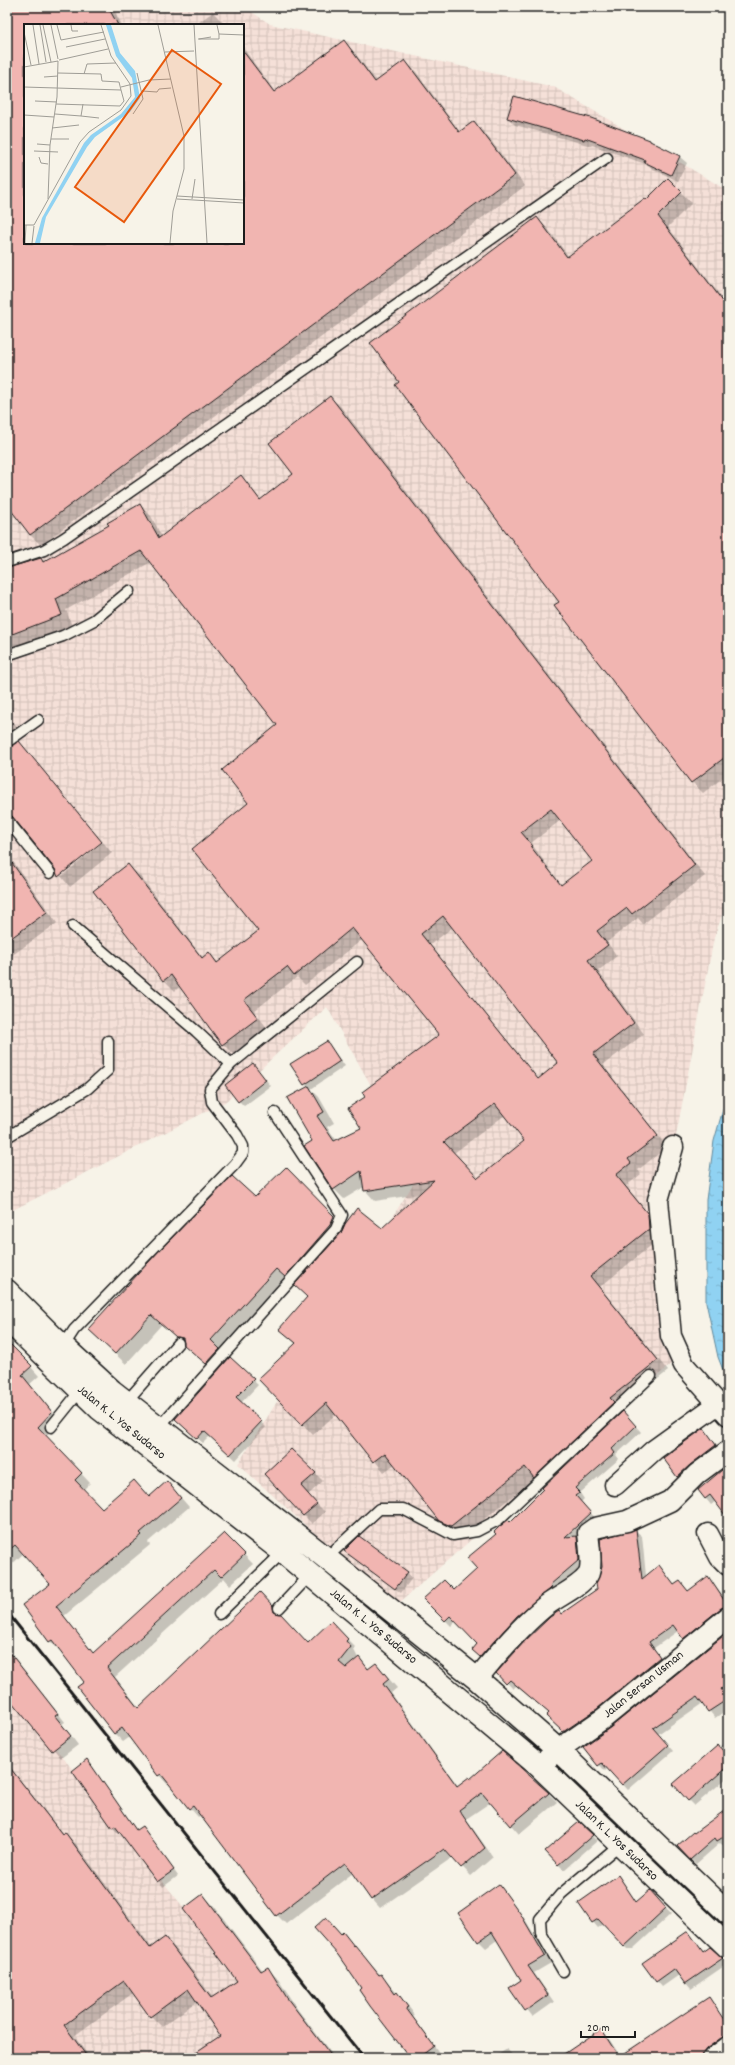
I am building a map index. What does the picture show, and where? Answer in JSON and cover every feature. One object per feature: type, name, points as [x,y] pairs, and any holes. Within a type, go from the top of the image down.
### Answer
[{"type":"highway","name":"Jalan K. L. Yos Sudarso","points":[[7,1290],[63,1347],[126,1402],[326,1558],[477,1680],[558,1750],[728,1913]]},
{"type":"highway","name":"Jalan K. L. Yos Sudarso","points":[[7,1320],[100,1409],[283,1552],[539,1766],[728,1947]]},
{"type":"street","points":[[615,1485],[654,1450],[723,1409],[684,1365],[671,1336],[658,1200],[673,1147]]},
{"type":"street","points":[[477,1680],[508,1641],[538,1612],[554,1599],[581,1582],[589,1574],[590,1561],[588,1533],[595,1528],[627,1521],[670,1501],[697,1474],[728,1451]]},
{"type":"street","points":[[708,1534],[720,1557],[728,1565]]},
{"type":"street","name":"Jalan Sersan Usman","points":[[539,1766],[558,1750],[604,1718],[728,1617]]},
{"type":"street","points":[[713,2058],[728,2047]]},
{"type":"lane","points":[[7,562],[44,550],[64,538],[607,158]]},
{"type":"lane","points":[[7,655],[63,636],[94,620],[129,591]]},
{"type":"lane","points":[[7,742],[38,720]]},
{"type":"lane","points":[[7,820],[50,874]]},
{"type":"lane","points":[[73,926],[196,1031],[231,1064]]},
{"type":"lane","points":[[63,1347],[74,1330],[230,1170],[243,1153],[243,1146],[237,1135],[212,1102],[210,1089],[231,1064],[357,962]]},
{"type":"lane","points":[[7,1137],[88,1089],[108,1070],[108,1040]]},
{"type":"lane","points":[[158,1428],[336,1229],[342,1215],[276,1113]]},
{"type":"lane","points":[[126,1402],[178,1343]]},
{"type":"lane","points":[[279,1608],[326,1558],[379,1509],[403,1509],[453,1535],[477,1531],[498,1520],[651,1376]]},
{"type":"lane","points":[[51,1427],[80,1391]]},
{"type":"lane","points":[[219,1614],[283,1552]]},
{"type":"lane","points":[[563,1971],[541,1933],[540,1919],[561,1894],[619,1844]]},
{"type":"shaded area","points":[[7,7],[244,7],[270,24],[554,87],[728,191],[728,899],[714,938],[654,1250],[671,1364],[398,1604],[312,1531],[238,1464],[420,1173],[327,1007],[225,1102],[7,1213]]},
{"type":"shaded area","points":[[7,1688],[242,1980],[288,2058],[7,2058]]},
{"type":"water","points":[[728,1092],[728,1383],[718,1357],[706,1302],[706,1200],[714,1141]]},
{"type":"building","points":[[7,7],[108,7],[117,24],[24,24],[24,244],[244,244],[244,52],[274,92],[344,40],[375,82],[405,60],[459,132],[474,121],[515,175],[30,535],[7,505]]},
{"type":"building","points":[[514,96],[591,118],[650,140],[680,156],[671,175],[644,162],[645,160],[585,138],[584,140],[507,118]]},
{"type":"building","points":[[668,178],[682,192],[658,216],[728,308],[728,755],[691,783],[554,605],[559,602],[395,385],[399,382],[370,343],[537,217],[567,257],[645,198],[646,200]]},
{"type":"building","points":[[330,396],[695,865],[632,914],[627,908],[597,931],[608,945],[588,960],[634,1023],[593,1054],[658,1136],[628,1159],[631,1163],[616,1175],[648,1214],[649,1229],[590,1276],[658,1360],[610,1398],[614,1402],[534,1478],[525,1467],[451,1526],[439,1521],[385,1453],[373,1462],[326,1403],[302,1425],[258,1379],[296,1343],[279,1329],[307,1297],[294,1285],[341,1233],[345,1224],[357,1208],[382,1228],[434,1180],[364,1191],[361,1171],[333,1190],[304,1146],[312,1141],[287,1098],[309,1086],[324,1112],[317,1116],[334,1141],[361,1128],[348,1108],[365,1097],[362,1092],[439,1035],[352,928],[294,976],[287,967],[244,1000],[258,1018],[222,1045],[171,975],[163,981],[93,891],[128,864],[202,958],[209,952],[217,963],[258,931],[192,849],[248,803],[222,770],[277,725],[141,551],[56,599],[62,615],[7,636],[7,568],[41,558],[43,562],[109,525],[107,523],[140,504],[159,538],[241,475],[260,500],[293,474],[269,443]],"holes":[[[551,809],[592,861],[561,885],[521,832]],[[443,916],[558,1063],[538,1079],[421,934]],[[495,1104],[524,1141],[478,1178],[444,1142]]]},
{"type":"building","points":[[19,741],[102,842],[58,877],[55,869],[12,816],[7,814],[7,748]]},
{"type":"building","points":[[7,856],[47,912],[7,941]]},
{"type":"building","points":[[327,1041],[340,1061],[304,1085],[290,1064]]},
{"type":"building","points":[[253,1063],[266,1080],[238,1102],[225,1085]]},
{"type":"building","points":[[286,1167],[334,1216],[330,1225],[285,1277],[276,1269],[211,1340],[220,1349],[206,1364],[184,1345],[183,1338],[176,1337],[151,1315],[115,1354],[88,1329],[157,1253],[232,1176],[255,1197]]},
{"type":"building","points":[[7,1341],[32,1366],[22,1375],[52,1412],[38,1427],[82,1473],[75,1480],[102,1508],[134,1480],[149,1497],[167,1481],[181,1498],[140,1533],[142,1535],[56,1606],[93,1653],[224,1533],[245,1554],[221,1577],[214,1570],[107,1668],[138,1708],[260,1592],[273,1606],[274,1612],[281,1614],[308,1643],[331,1621],[348,1639],[346,1641],[351,1647],[339,1662],[346,1668],[359,1657],[368,1669],[376,1663],[389,1679],[383,1684],[457,1786],[469,1777],[470,1779],[502,1751],[549,1793],[510,1826],[482,1793],[459,1810],[485,1848],[461,1868],[444,1849],[371,1900],[345,1863],[276,1916],[193,1806],[189,1809],[161,1774],[158,1776],[122,1728],[114,1734],[77,1687],[84,1682],[52,1640],[49,1642],[22,1605],[50,1584],[15,1545],[7,1552]]},
{"type":"building","points":[[230,1357],[254,1379],[236,1397],[262,1421],[230,1455],[204,1431],[197,1439],[175,1419]]},
{"type":"building","points":[[623,1411],[636,1426],[612,1449],[615,1453],[575,1488],[580,1493],[576,1496],[591,1513],[565,1537],[577,1536],[579,1560],[550,1585],[552,1587],[549,1590],[517,1616],[480,1657],[472,1650],[477,1644],[450,1616],[445,1621],[423,1599],[444,1580],[454,1590],[477,1569],[467,1558],[496,1534],[494,1532],[500,1526],[508,1520],[510,1522],[543,1489],[542,1488]]},
{"type":"building","points":[[704,1428],[716,1445],[677,1477],[663,1458]]},
{"type":"building","points":[[291,1449],[316,1473],[301,1486],[317,1504],[303,1516],[264,1474]]},
{"type":"building","points":[[728,1465],[728,1519],[710,1495],[705,1499],[698,1490]]},
{"type":"building","points":[[636,1529],[642,1579],[659,1565],[674,1585],[680,1581],[688,1591],[708,1576],[728,1606],[721,1608],[683,1639],[673,1625],[649,1642],[660,1657],[597,1709],[563,1732],[546,1716],[549,1713],[510,1680],[506,1684],[496,1673],[525,1641],[550,1617],[559,1611],[561,1614],[597,1589],[596,1583],[602,1567],[600,1539]]},
{"type":"building","points":[[359,1536],[408,1572],[395,1589],[344,1551]]},
{"type":"building","points":[[728,1632],[728,1683],[721,1689],[728,1699],[708,1712],[697,1697],[653,1728],[668,1745],[622,1785],[602,1763],[598,1766],[583,1747],[611,1727]]},
{"type":"building","points":[[7,1649],[58,1714],[55,1716],[71,1736],[52,1751],[7,1696]]},
{"type":"building","points":[[718,1745],[728,1757],[728,1766],[688,1801],[673,1784]]},
{"type":"building","points":[[87,1759],[136,1830],[142,1826],[174,1870],[157,1882],[115,1826],[112,1828],[72,1771]]},
{"type":"building","points":[[7,1764],[62,1834],[65,1832],[150,1948],[165,1937],[211,1998],[237,1981],[183,1909],[203,1894],[261,1971],[268,1967],[287,1998],[333,2058],[187,2058],[220,2036],[188,1989],[150,2017],[124,1981],[64,2025],[88,2058],[7,2058]]},
{"type":"building","points":[[728,1808],[728,1834],[717,1841],[715,1838],[690,1860],[677,1846],[693,1832],[694,1833]]},
{"type":"building","points":[[579,1822],[593,1835],[558,1865],[545,1851]]},
{"type":"building","points":[[618,1875],[636,1902],[650,1890],[666,1908],[624,1947],[598,1919],[592,1923],[578,1903]]},
{"type":"building","points":[[499,1884],[520,1913],[545,1956],[528,1966],[548,1995],[525,2011],[509,1988],[521,1980],[492,1932],[478,1942],[458,1913]]},
{"type":"building","points":[[326,1917],[341,1934],[343,1932],[354,1946],[355,1945],[379,1975],[381,1974],[395,1994],[397,1992],[408,2007],[406,2008],[434,2046],[418,2058],[410,2058],[370,2006],[359,1990],[361,1988],[338,1955],[314,1928]]},
{"type":"building","points":[[688,1931],[703,1952],[710,1947],[723,1958],[685,1984],[674,1969],[656,1982],[642,1963]]},
{"type":"building","points":[[709,1997],[728,2026],[728,2036],[721,2038],[706,2049],[702,2058],[558,2058],[601,2029],[619,2057]]},
{"type":"railway","points":[[7,1612],[364,2058]]}]
